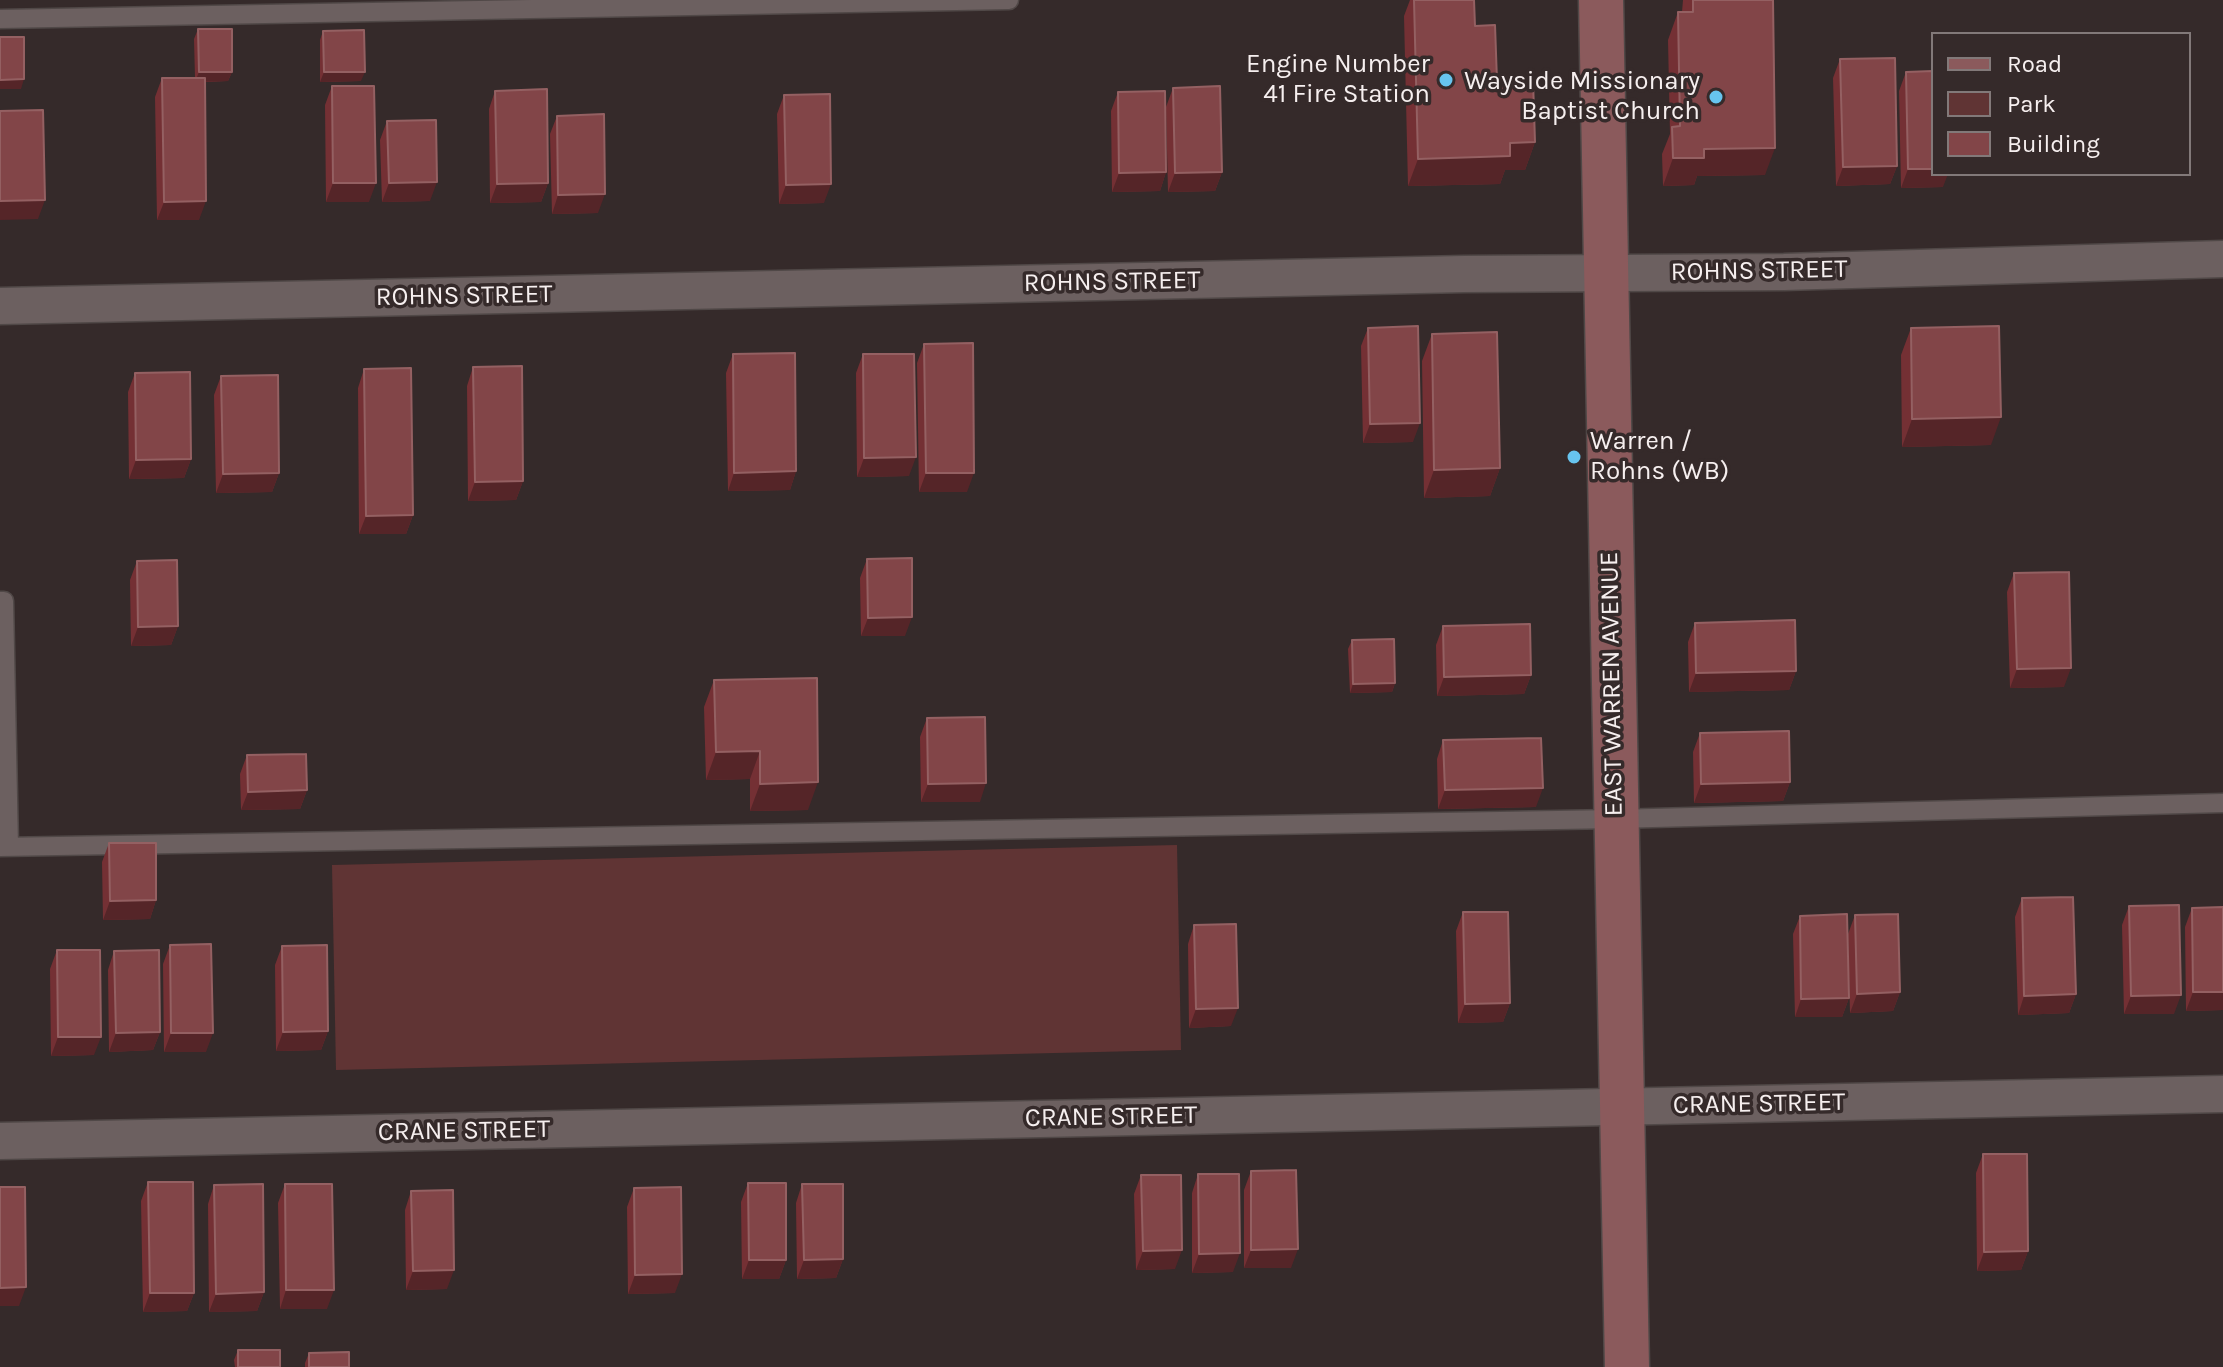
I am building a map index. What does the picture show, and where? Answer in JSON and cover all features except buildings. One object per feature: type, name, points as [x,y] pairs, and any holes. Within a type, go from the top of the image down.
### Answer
[{"type":"main road","name":"EAST WARREN AVENUE","points":[[1601,0],[1603,274],[1627,1367]]},
{"type":"street","name":"ROHNS STREET","points":[[0,306],[2223,259]]},
{"type":"street","name":"CRANE STREET","points":[[0,1141],[2223,1094]]},
{"type":"lane","points":[[0,19],[1009,0]]},
{"type":"lane","points":[[0,601],[4,601],[4,847],[1615,819],[2223,803]]},
{"type":"green space","points":[[1177,845],[1181,1050],[336,1070],[332,865]]},
{"type":"place","name":"Engine Number 41 Fire Station","points":[[1446,80]]},
{"type":"place","name":"Wayside Missionary Baptist Church","points":[[1716,97]]},
{"type":"place","name":"Warren / Rohns (WB)","points":[[1574,457]]}]
